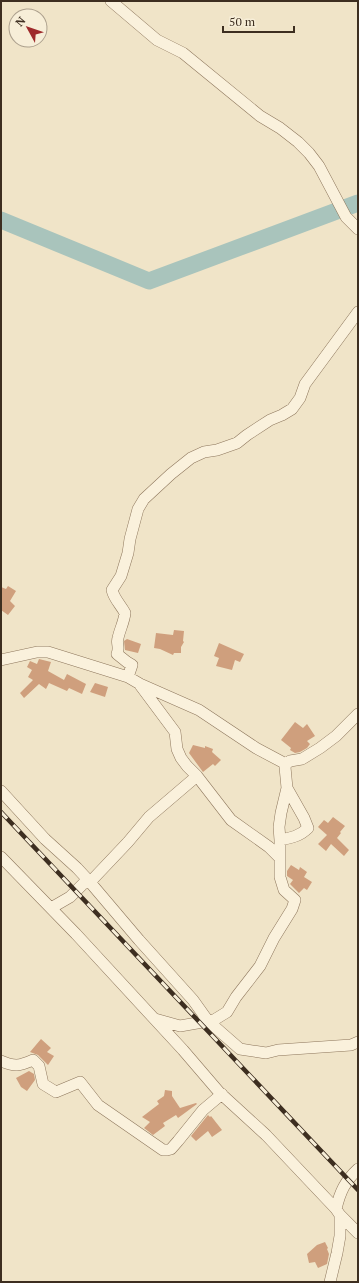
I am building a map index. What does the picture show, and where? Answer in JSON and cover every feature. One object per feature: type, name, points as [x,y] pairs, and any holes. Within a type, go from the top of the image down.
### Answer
[{"type":"street","points":[[111,1],[157,40],[183,53],[260,116],[280,128],[309,152],[319,166],[346,218],[358,229]]},
{"type":"street","points":[[128,677],[132,664],[117,654],[119,649],[117,640],[122,629],[125,613],[114,596],[112,590],[121,576],[138,509],[144,499],[171,474],[192,458],[204,452],[227,447],[237,443],[247,434],[292,409],[300,398],[305,384],[358,312]]},
{"type":"street","points":[[1,660],[37,652],[48,652],[128,677],[140,684],[199,710],[256,748],[286,764]]},
{"type":"street","points":[[140,684],[175,732],[181,758],[231,820],[269,847],[279,857]]},
{"type":"street","points":[[154,1019],[180,1026],[208,1021],[222,1016],[227,1012],[236,997],[260,966],[274,938],[292,909],[295,900],[284,890],[280,877],[279,827],[286,788],[286,764],[290,761],[302,759],[320,748],[336,736],[358,714]]},
{"type":"street","points":[[51,908],[70,897],[83,884],[93,879],[149,817],[197,776]]},
{"type":"street","points":[[280,840],[302,834],[308,828],[304,818],[286,788]]},
{"type":"street","points":[[1,791],[45,838],[89,881],[193,1000],[208,1021],[240,1049],[266,1052],[351,1045],[358,1042]]},
{"type":"street","points":[[1,857],[76,934],[222,1094],[266,1135],[358,1233]]},
{"type":"street","points":[[1,1061],[11,1065],[21,1065],[33,1060],[38,1066],[43,1084],[56,1092],[80,1082],[98,1104],[163,1150],[171,1149],[203,1110],[222,1094]]},
{"type":"street","points":[[330,1282],[340,1236],[338,1212],[339,1195],[350,1176],[358,1169]]},
{"type":"building","points":[[8,586],[16,591],[10,601],[15,606],[8,615],[1,610],[1,587],[6,589]]},
{"type":"building","points":[[174,630],[184,631],[184,642],[181,647],[181,653],[174,653],[173,655],[154,648],[156,633],[173,635]]},
{"type":"building","points":[[127,639],[141,644],[138,653],[125,650],[124,641]]},
{"type":"building","points":[[219,643],[244,654],[240,662],[235,660],[232,670],[216,666],[219,658],[214,656]]},
{"type":"building","points":[[39,659],[51,662],[48,671],[64,680],[67,674],[86,684],[82,694],[69,688],[67,691],[49,683],[46,689],[39,684],[24,698],[20,693],[33,680],[28,677],[32,670],[27,667],[30,661],[37,664]]},
{"type":"building","points":[[95,683],[108,687],[105,697],[90,692]]},
{"type":"building","points":[[295,722],[303,728],[307,724],[315,736],[307,741],[310,744],[307,748],[295,753],[290,750],[291,748],[281,740]]},
{"type":"building","points":[[193,745],[205,748],[205,746],[213,749],[212,752],[221,760],[215,766],[213,764],[203,772],[189,753]]},
{"type":"building","points":[[333,817],[345,826],[337,838],[349,850],[344,856],[331,844],[326,851],[318,844],[327,835],[318,827],[324,820],[328,823]]},
{"type":"building","points":[[291,865],[299,870],[300,867],[307,872],[304,877],[312,882],[307,890],[304,888],[299,893],[290,884],[293,880],[287,876],[287,871]]},
{"type":"building","points":[[41,1039],[51,1048],[47,1052],[54,1056],[48,1065],[38,1055],[30,1052]]},
{"type":"building","points":[[29,1071],[34,1074],[35,1080],[27,1091],[21,1087],[16,1078]]},
{"type":"building","points":[[165,1090],[172,1091],[172,1096],[180,1108],[196,1103],[197,1104],[178,1118],[176,1115],[163,1123],[165,1126],[153,1135],[144,1128],[150,1122],[142,1117],[159,1104],[157,1101],[164,1096]]},
{"type":"building","points":[[208,1115],[210,1117],[211,1116],[222,1130],[212,1137],[208,1131],[196,1141],[191,1136]]},
{"type":"building","points":[[325,1242],[329,1254],[327,1264],[318,1268],[315,1262],[309,1263],[307,1254],[317,1245]]},
{"type":"waterway","points":[[1,220],[149,281],[358,203]]},
{"type":"railway","points":[[1,812],[358,1190]]}]
